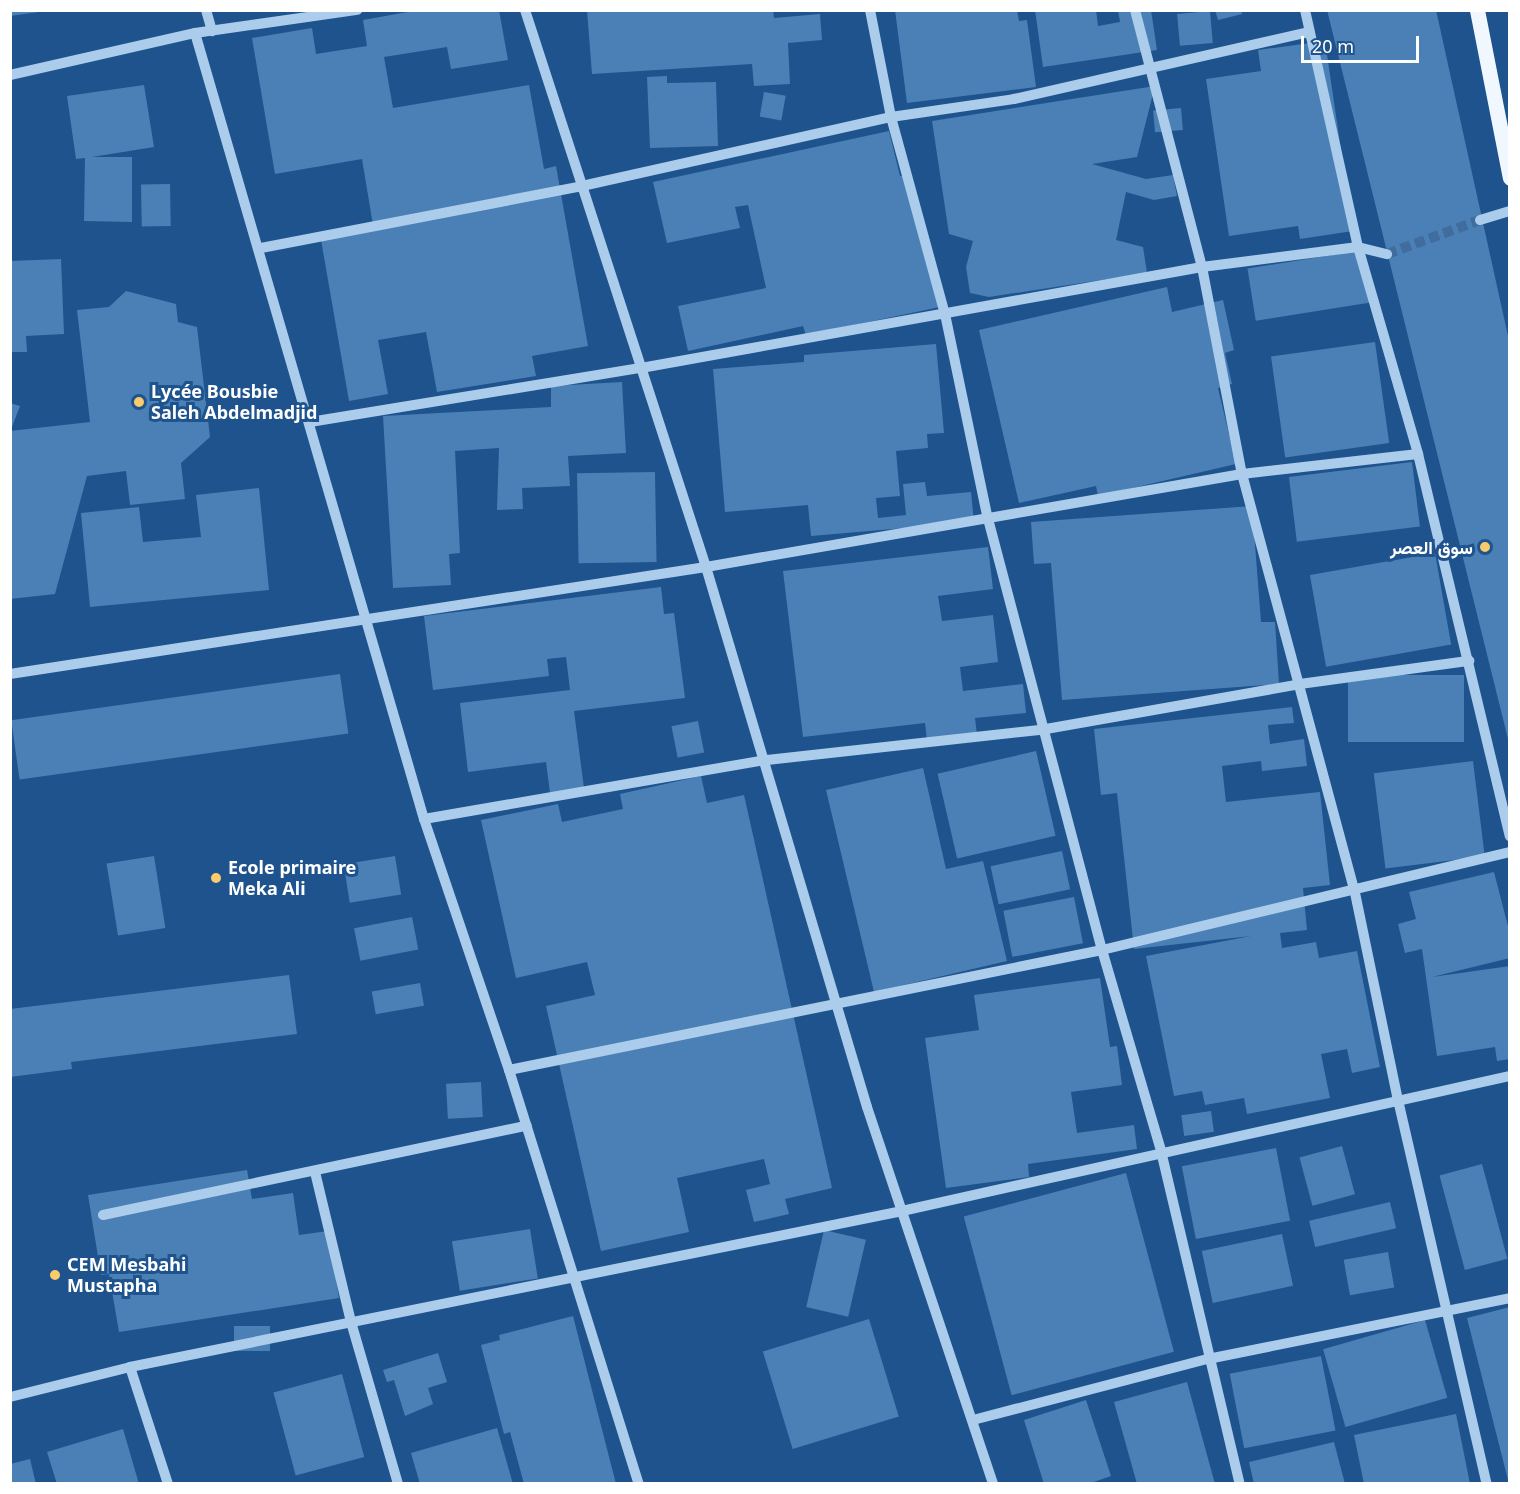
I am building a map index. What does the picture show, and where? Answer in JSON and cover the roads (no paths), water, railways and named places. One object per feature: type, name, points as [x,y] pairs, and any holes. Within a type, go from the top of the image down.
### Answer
[{"type":"main road","points":[[1477,10],[1509,178]]},
{"type":"street","points":[[206,10],[212,31]]},
{"type":"street","points":[[10,75],[195,33],[357,10]]},
{"type":"street","points":[[525,10],[767,760],[836,1007],[993,1484]]},
{"type":"street","points":[[870,10],[891,117],[945,314],[987,515],[1046,729],[1102,950],[1161,1151],[1208,1359],[1240,1484]]},
{"type":"street","points":[[1135,10],[1203,267],[1242,474],[1354,888],[1398,1100],[1487,1484]]},
{"type":"street","points":[[1305,10],[1358,247],[1419,454],[1509,836]]},
{"type":"street","points":[[261,248],[582,186],[891,117],[1014,99],[1310,32]]},
{"type":"street","points":[[195,33],[261,248],[424,819],[509,1070],[572,1279],[639,1484]]},
{"type":"street","points":[[1480,220],[1509,211]]},
{"type":"street","points":[[310,422],[641,368],[1203,267],[1358,247],[1387,254]]},
{"type":"street","points":[[10,674],[706,567],[987,515],[1242,474],[1419,454]]},
{"type":"street","points":[[424,819],[767,760],[1046,729],[1300,684],[1469,661]]},
{"type":"street","points":[[509,1070],[836,1007],[1102,950],[1509,852]]},
{"type":"street","points":[[10,1397],[130,1368],[902,1211],[1161,1151],[1509,1076]]},
{"type":"street","points":[[103,1215],[527,1126]]},
{"type":"street","points":[[315,1172],[351,1322],[398,1484]]},
{"type":"street","points":[[973,1420],[1208,1359],[1509,1298]]},
{"type":"street","points":[[130,1368],[168,1484]]},
{"type":"tunnel","points":[[1387,254],[1480,220]]},
{"type":"place","name":"Lycée Bousbie Saleh Abdelmadjid","points":[[139,402]]},
{"type":"place","name":"سوق العصر","points":[[1485,547]]},
{"type":"place","name":"Ecole primaire Meka Ali","points":[[216,878]]},
{"type":"place","name":"CEM Mesbahi Mustapha","points":[[55,1275]]}]
